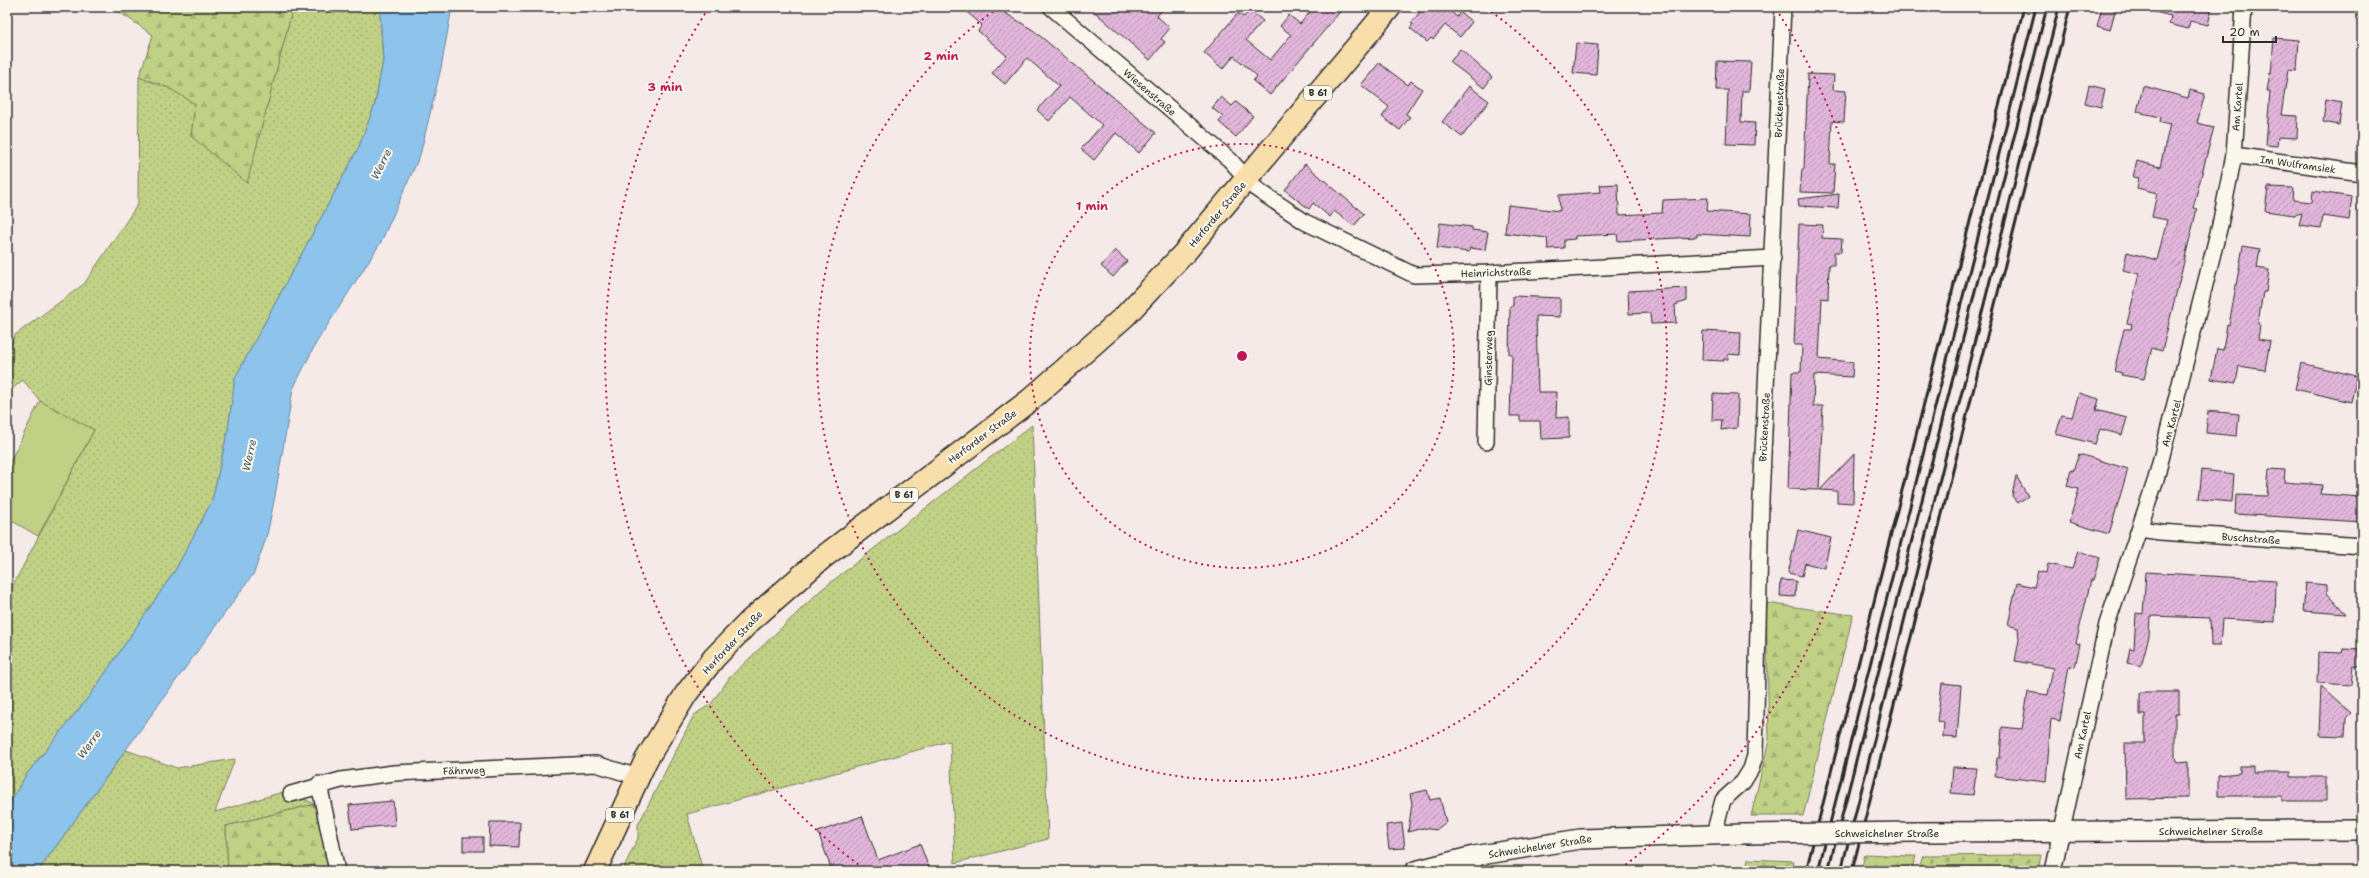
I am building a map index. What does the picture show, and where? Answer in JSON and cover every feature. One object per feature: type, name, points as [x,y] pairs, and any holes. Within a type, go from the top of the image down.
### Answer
[{"type":"main road","name":"Herforder Straße","points":[[594,871],[638,777],[686,694],[750,621],[822,558],[1030,400],[1076,361],[1125,316],[1181,257],[1390,7]]},
{"type":"street","name":"Wiesenstraße","points":[[1051,7],[1230,160],[1246,179]]},
{"type":"street","name":"Brückenstraße","points":[[1714,834],[1723,800],[1743,782],[1751,769],[1755,756],[1761,499],[1773,258],[1783,7]]},
{"type":"street","name":"Am Kartel","points":[[2053,871],[2107,624],[2140,529],[2178,395],[2220,225],[2234,155],[2244,7]]},
{"type":"street","name":"Im Wulframsiek","points":[[2234,155],[2362,173]]},
{"type":"street","name":"Heinrichstraße","points":[[1246,179],[1255,188],[1306,222],[1414,275],[1489,273],[1773,258]]},
{"type":"street","name":"Ginsterweg","points":[[1486,442],[1489,273]]},
{"type":"street","name":"Buschstraße","points":[[2140,529],[2160,532],[2362,546]]},
{"type":"street","name":"Fährweg","points":[[291,794],[319,784],[394,772],[596,764],[638,777]]},
{"type":"street","points":[[319,784],[337,871]]},
{"type":"street","name":"Schweichelner Straße","points":[[1415,871],[1474,864],[1580,838],[1714,834],[2362,830]]},
{"type":"green space","points":[[112,7],[293,7],[247,183],[191,136],[195,104],[169,88],[139,77],[153,35]]},
{"type":"green space","points":[[293,7],[377,7],[380,12],[383,61],[375,104],[358,149],[235,378],[228,430],[212,501],[176,569],[91,694],[26,775],[7,809],[7,597],[94,430],[40,401],[23,380],[7,393],[7,352],[15,335],[84,284],[138,204],[139,77],[169,88],[196,104],[246,183]]},
{"type":"green space","points":[[40,401],[94,430],[38,536],[7,518],[7,468]]},
{"type":"green space","points":[[1032,425],[1048,839],[955,863],[950,741],[687,814],[703,871],[622,871],[638,838],[638,825],[694,715],[711,704],[730,677],[821,590]]},
{"type":"green space","points":[[1766,603],[1853,615],[1803,816],[1751,816],[1769,740]]},
{"type":"green space","points":[[126,750],[177,768],[235,759],[215,812],[286,791],[315,804],[226,826],[228,871],[38,871]]},
{"type":"green space","points":[[315,804],[323,831],[329,871],[228,871],[226,826]]},
{"type":"green space","points":[[1865,854],[1916,856],[1911,871],[1861,871]]},
{"type":"green space","points":[[2041,855],[2038,871],[1918,871],[1923,856]]},
{"type":"green space","points":[[1748,859],[1793,861],[1791,871],[1745,871]]},
{"type":"water","name":"Werre","points":[[377,7],[452,7],[441,68],[420,155],[381,242],[316,343],[293,389],[267,535],[254,573],[38,871],[7,871],[7,809],[26,775],[91,694],[176,569],[212,501],[228,430],[235,378],[358,149],[375,104],[383,61],[380,12]]},
{"type":"building","points":[[961,7],[995,7],[1033,30],[1156,133],[1139,153],[1116,133],[1094,160],[1081,149],[1102,125],[1070,97],[1049,121],[1037,110],[1059,86],[1027,58],[1005,84],[992,73],[1007,56],[978,31],[982,25]]},
{"type":"building","points":[[1089,7],[1165,7],[1157,16],[1170,28],[1161,39],[1165,42],[1150,60]]},
{"type":"building","points":[[1314,7],[1344,7],[1270,95],[1253,81],[1257,76],[1234,56],[1223,69],[1204,53],[1238,13],[1244,17],[1250,10],[1263,21],[1246,40],[1270,60],[1291,35],[1280,26],[1289,15],[1300,24]]},
{"type":"building","points":[[1424,7],[1445,7],[1457,17],[1460,12],[1472,22],[1460,37],[1445,25],[1433,40],[1431,38],[1427,42],[1410,28],[1413,24],[1411,23]]},
{"type":"building","points":[[2102,7],[2116,7],[2110,30],[2097,26]]},
{"type":"building","points":[[2155,7],[2212,7],[2208,25],[2190,21],[2188,29],[2169,24],[2171,16],[2155,12]]},
{"type":"building","points":[[2274,38],[2299,40],[2297,71],[2288,70],[2281,115],[2298,116],[2297,138],[2278,137],[2277,146],[2266,145],[2270,91],[2267,91],[2270,73],[2271,74]]},
{"type":"building","points":[[1576,43],[1598,45],[1596,75],[1573,73]]},
{"type":"building","points":[[1460,49],[1492,77],[1484,88],[1450,62]]},
{"type":"building","points":[[1717,61],[1751,62],[1749,91],[1742,91],[1741,122],[1755,123],[1754,145],[1726,144],[1728,90],[1716,90]]},
{"type":"building","points":[[1379,63],[1408,85],[1411,81],[1422,89],[1406,114],[1410,117],[1400,130],[1382,117],[1389,107],[1361,85]]},
{"type":"building","points":[[1808,74],[1834,75],[1833,90],[1846,91],[1844,122],[1832,121],[1830,164],[1835,164],[1833,193],[1800,192],[1802,169],[1804,169]]},
{"type":"building","points":[[2089,85],[2105,89],[2101,107],[2085,103]]},
{"type":"building","points":[[1469,86],[1489,101],[1462,137],[1442,122]]},
{"type":"building","points":[[2143,86],[2188,98],[2190,90],[2205,94],[2197,123],[2214,127],[2193,208],[2197,209],[2162,351],[2152,348],[2144,379],[2121,375],[2122,373],[2114,371],[2124,329],[2131,329],[2132,324],[2127,323],[2139,274],[2123,270],[2127,252],[2157,260],[2167,220],[2152,217],[2157,193],[2137,188],[2139,178],[2133,177],[2137,161],[2160,167],[2170,124],[2160,122],[2161,117],[2137,112]]},
{"type":"building","points":[[1221,97],[1232,106],[1236,102],[1253,116],[1236,137],[1219,122],[1223,117],[1212,108]]},
{"type":"building","points":[[2326,99],[2342,102],[2339,125],[2323,122]]},
{"type":"building","points":[[1305,164],[1364,214],[1354,226],[1334,211],[1330,217],[1313,203],[1309,209],[1285,190]]},
{"type":"building","points":[[1618,184],[1619,215],[1662,213],[1663,200],[1708,198],[1707,211],[1751,214],[1750,237],[1697,234],[1697,237],[1618,241],[1617,234],[1575,236],[1575,239],[1564,240],[1564,248],[1548,249],[1547,238],[1505,233],[1508,205],[1560,211],[1559,195],[1601,192],[1600,185]]},
{"type":"building","points":[[2268,187],[2294,188],[2293,200],[2312,202],[2313,191],[2352,197],[2349,220],[2323,216],[2321,228],[2299,225],[2302,213],[2294,215],[2265,211]]},
{"type":"building","points":[[1839,194],[1838,208],[1799,206],[1798,199]]},
{"type":"building","points":[[1440,223],[1472,227],[1472,230],[1488,232],[1485,250],[1470,248],[1469,252],[1437,248]]},
{"type":"building","points":[[1799,224],[1823,225],[1822,238],[1842,239],[1841,252],[1834,252],[1834,265],[1829,265],[1828,299],[1822,298],[1819,359],[1853,362],[1852,377],[1814,375],[1813,406],[1823,406],[1819,490],[1788,489],[1792,372],[1801,372],[1802,345],[1794,345]]},
{"type":"building","points":[[2243,246],[2260,249],[2257,268],[2269,270],[2266,292],[2263,292],[2258,323],[2260,326],[2258,339],[2270,341],[2265,370],[2239,366],[2236,383],[2211,379],[2217,349],[2223,350]]},
{"type":"building","points":[[1115,250],[1127,261],[1113,277],[1101,266]]},
{"type":"building","points":[[1687,288],[1687,301],[1675,305],[1676,323],[1651,324],[1650,313],[1629,314],[1628,291]]},
{"type":"building","points":[[1513,296],[1560,298],[1560,317],[1536,316],[1538,392],[1557,392],[1556,418],[1569,417],[1569,438],[1541,439],[1540,421],[1520,421],[1520,416],[1510,416],[1512,354],[1509,354],[1510,306],[1513,306]]},
{"type":"building","points":[[1703,331],[1741,333],[1740,355],[1728,354],[1728,359],[1724,359],[1724,361],[1702,360]]},
{"type":"building","points":[[2301,363],[2357,376],[2351,402],[2295,389]]},
{"type":"building","points":[[2079,393],[2099,399],[2096,410],[2127,418],[2122,435],[2100,429],[2095,444],[2056,434],[2062,415],[2072,417]]},
{"type":"building","points":[[1713,394],[1738,395],[1737,428],[1721,430],[1722,420],[1712,420]]},
{"type":"building","points":[[2208,411],[2239,414],[2237,436],[2206,433]]},
{"type":"building","points":[[1854,454],[1853,503],[1837,502],[1837,491],[1820,490]]},
{"type":"building","points":[[2079,454],[2128,469],[2109,534],[2069,522],[2079,489],[2067,486],[2071,470],[2073,471]]},
{"type":"building","points":[[2269,469],[2285,470],[2284,482],[2322,485],[2321,494],[2362,497],[2362,522],[2235,514],[2236,495],[2267,496]]},
{"type":"building","points":[[2202,470],[2234,474],[2232,502],[2199,499]]},
{"type":"building","points":[[2016,476],[2028,496],[2018,503],[2012,496]]},
{"type":"building","points":[[1798,530],[1831,538],[1824,568],[1805,563],[1802,576],[1788,573]]},
{"type":"building","points":[[2078,551],[2100,558],[2093,580],[2091,580],[2076,643],[2080,644],[2075,667],[2069,666],[2060,721],[2051,719],[2046,782],[1995,776],[1997,758],[2000,758],[2002,727],[2022,729],[2028,692],[2048,695],[2053,668],[2015,661],[2019,640],[2018,628],[2008,625],[2017,583],[2034,587],[2038,571],[2046,573],[2048,564],[2072,569]]},
{"type":"building","points":[[2146,572],[2276,580],[2275,622],[2222,619],[2220,646],[2211,646],[2210,618],[2150,616],[2149,636],[2141,666],[2127,663],[2130,648],[2134,649],[2136,613],[2143,614]]},
{"type":"building","points":[[1781,580],[1796,581],[1795,597],[1780,596]]},
{"type":"building","points":[[2306,583],[2327,585],[2327,593],[2346,614],[2303,611]]},
{"type":"building","points":[[2343,649],[2362,650],[2362,667],[2353,666],[2351,685],[2317,683],[2318,652],[2342,653]]},
{"type":"building","points":[[1942,683],[1961,685],[1957,738],[1943,737],[1944,722],[1937,721]]},
{"type":"building","points":[[2321,686],[2351,713],[2346,718],[2345,736],[2319,735]]},
{"type":"building","points":[[2140,692],[2179,692],[2179,714],[2175,714],[2175,757],[2177,763],[2188,762],[2188,798],[2126,799],[2125,743],[2145,743],[2145,715],[2140,715]]},
{"type":"building","points":[[2240,766],[2253,766],[2253,772],[2291,772],[2291,777],[2326,777],[2326,801],[2282,801],[2282,796],[2218,796],[2218,775],[2240,773]]},
{"type":"building","points":[[1953,767],[1977,768],[1973,795],[1951,793]]},
{"type":"building","points":[[1427,790],[1430,800],[1440,798],[1446,822],[1436,830],[1423,828],[1408,832],[1412,803],[1410,794]]},
{"type":"building","points":[[393,801],[395,825],[352,829],[349,805]]},
{"type":"building","points":[[862,816],[878,860],[920,844],[930,871],[832,871],[818,832]]},
{"type":"building","points":[[490,822],[520,822],[519,847],[489,846]]},
{"type":"building","points":[[1402,823],[1405,848],[1389,849],[1386,825]]},
{"type":"building","points":[[463,837],[483,837],[483,851],[463,851]]},
{"type":"railway","points":[[1806,871],[2024,7]]},
{"type":"railway","points":[[1818,871],[2036,7]]},
{"type":"railway","points":[[1828,871],[2047,7]]},
{"type":"railway","points":[[1841,871],[2059,7]]},
{"type":"railway","points":[[1852,871],[2070,7]]}]
